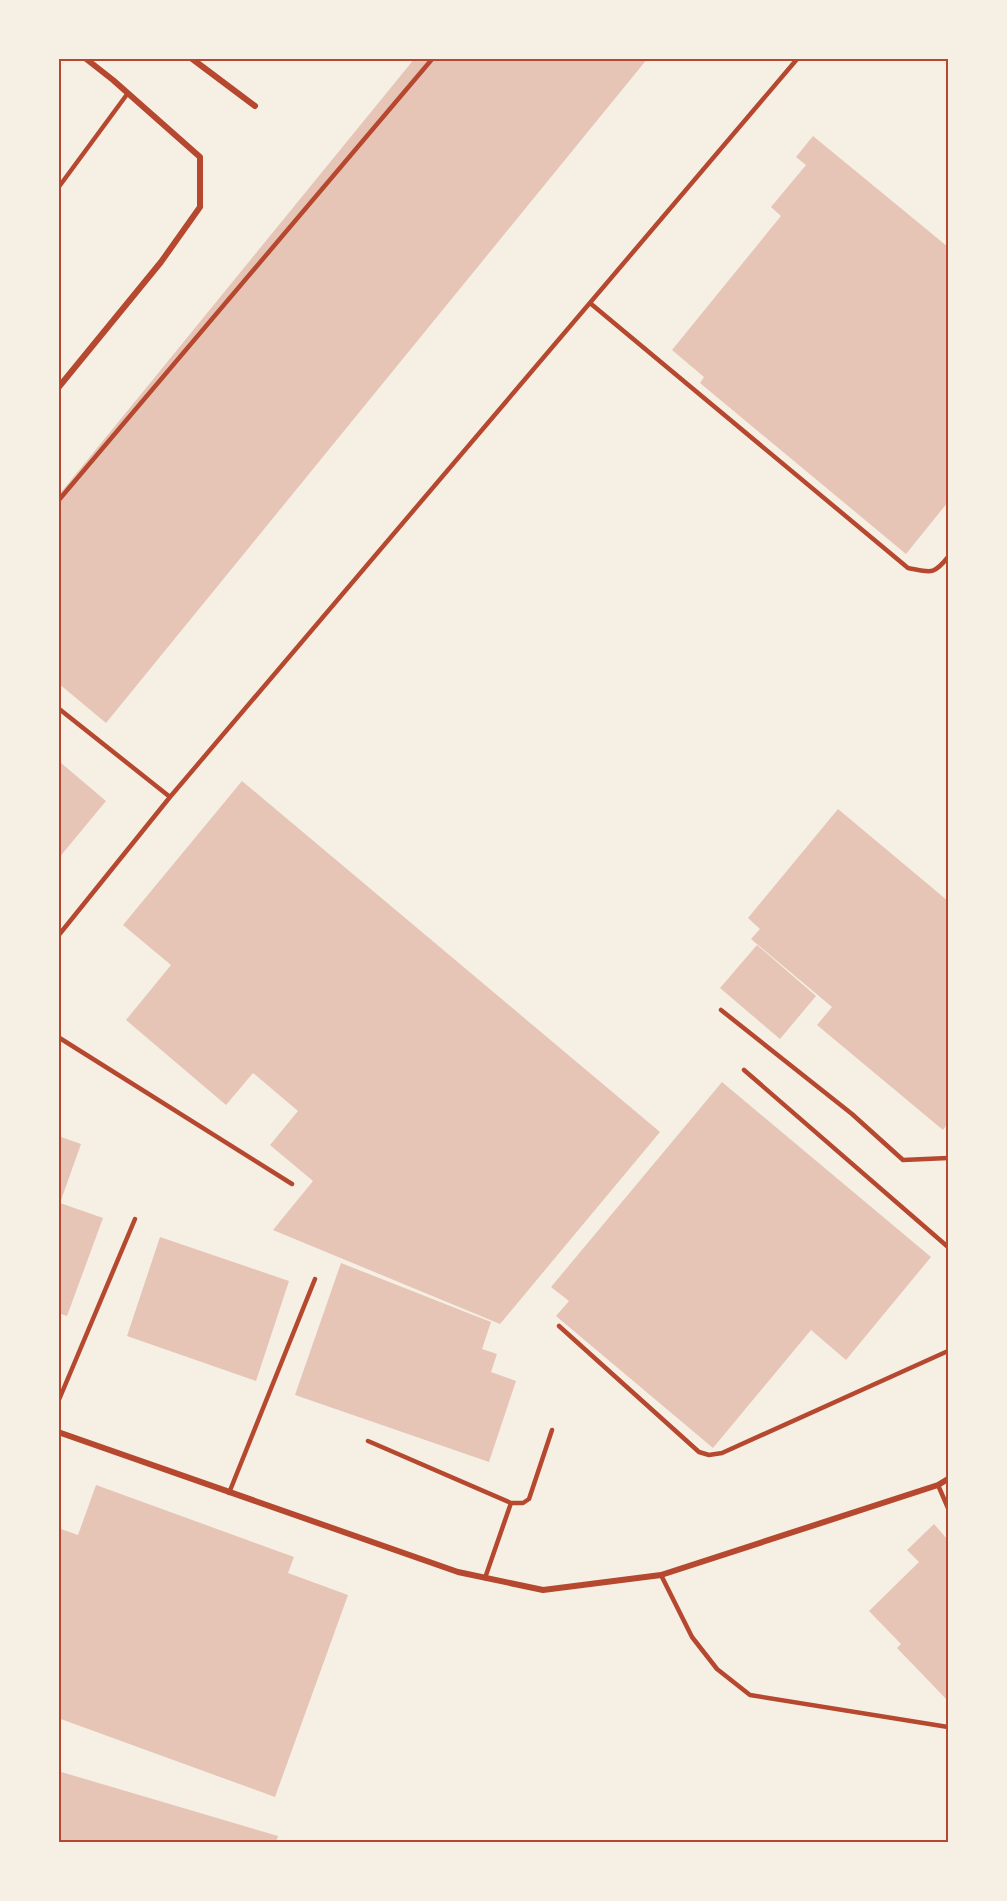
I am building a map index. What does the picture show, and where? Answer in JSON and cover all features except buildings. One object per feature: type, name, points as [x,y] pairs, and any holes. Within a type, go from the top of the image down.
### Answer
[{"type":"street","points":[[58,388],[161,262],[200,207],[200,157],[85,58]]},
{"type":"street","points":[[191,58],[255,106]]},
{"type":"street","points":[[58,1432],[458,1572],[543,1590],[661,1575],[938,1485],[948,1479]]},
{"type":"lane","points":[[58,501],[433,58]]},
{"type":"lane","points":[[58,936],[170,797],[798,58]]},
{"type":"lane","points":[[58,188],[128,93]]},
{"type":"lane","points":[[590,303],[908,568],[930,572],[939,569],[948,557]]},
{"type":"lane","points":[[58,708],[170,797]]},
{"type":"lane","points":[[721,1010],[852,1114],[903,1160],[948,1158]]},
{"type":"lane","points":[[58,1037],[292,1184]]},
{"type":"lane","points":[[744,1070],[948,1247]]},
{"type":"lane","points":[[58,1402],[135,1219]]},
{"type":"lane","points":[[229,1493],[315,1279]]},
{"type":"lane","points":[[559,1326],[699,1452],[709,1455],[722,1453],[948,1351]]},
{"type":"lane","points":[[368,1441],[511,1503],[524,1503],[529,1499],[552,1430]]},
{"type":"lane","points":[[938,1485],[948,1508]]},
{"type":"lane","points":[[485,1578],[511,1503]]},
{"type":"lane","points":[[661,1575],[692,1636],[717,1669],[750,1695],[948,1727]]}]
